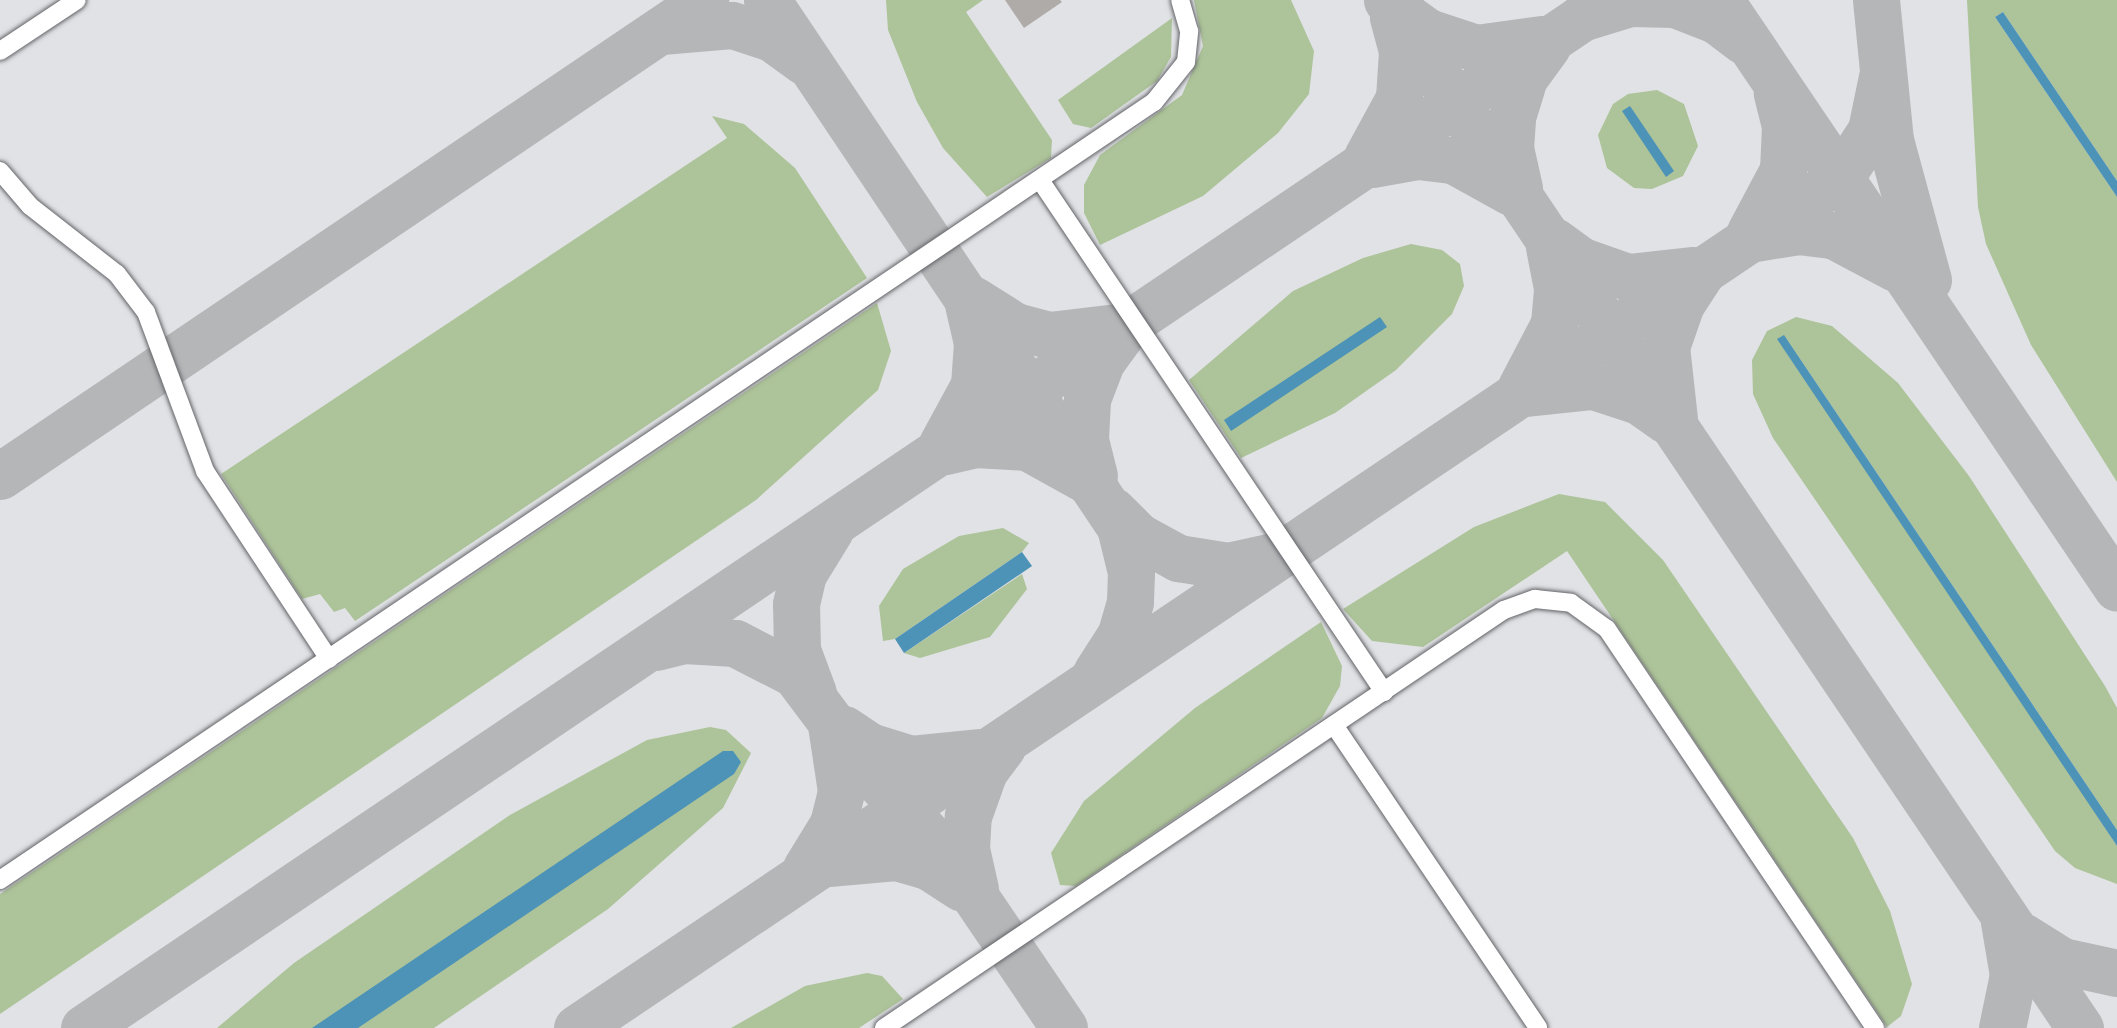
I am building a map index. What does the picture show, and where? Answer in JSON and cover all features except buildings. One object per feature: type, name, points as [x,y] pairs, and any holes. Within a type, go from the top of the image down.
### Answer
[{"type":"lane","points":[[0,51],[77,0]]},
{"type":"lane","points":[[0,880],[1040,180],[1175,82],[1189,48],[1180,0]]},
{"type":"lane","points":[[0,170],[30,206],[117,274],[146,312],[205,471],[329,659]]},
{"type":"lane","points":[[1040,180],[1384,692]]},
{"type":"lane","points":[[884,1028],[1520,603],[1554,600],[1586,610],[1611,635],[1875,1028]]},
{"type":"lane","points":[[1334,725],[1538,1028]]},
{"type":"green space","points":[[886,0],[983,0],[966,12],[1052,140],[1051,158],[987,197],[943,148],[917,102],[888,30]]},
{"type":"green space","points":[[1194,0],[1291,0],[1314,51],[1309,94],[1278,133],[1203,196],[1100,245],[1084,213],[1084,185],[1100,155],[1182,95],[1203,46]]},
{"type":"green space","points":[[1967,0],[2117,0],[2117,181],[2003,12],[1995,17],[2117,197],[2117,482],[2031,345],[1986,244],[1978,207]]},
{"type":"green space","points":[[1172,18],[1171,57],[1157,81],[1091,128],[1073,124],[1058,100]]},
{"type":"green space","points":[[1657,90],[1684,104],[1698,146],[1683,176],[1652,189],[1634,188],[1607,168],[1598,135],[1613,104],[1628,94]]},
{"type":"green space","points":[[712,116],[744,124],[795,168],[867,278],[355,621],[345,608],[334,612],[320,594],[302,599],[221,474],[727,138]]},
{"type":"green space","points":[[1411,244],[1442,250],[1460,264],[1464,286],[1452,314],[1396,370],[1335,413],[1241,458],[1189,380],[1293,291],[1363,258]]},
{"type":"green space","points":[[877,303],[891,351],[878,390],[756,500],[0,1014],[0,894]]},
{"type":"green space","points":[[1796,317],[1832,326],[1898,383],[1969,476],[2105,686],[2117,708],[2117,830],[1784,335],[2117,846],[2117,884],[2075,868],[2055,851],[1773,438],[1753,394],[1752,360],[1767,331]]},
{"type":"green space","points":[[1559,494],[1605,502],[1663,560],[1853,838],[1890,911],[1912,984],[1901,1016],[1887,1027],[1567,551],[1423,647],[1372,641],[1343,609],[1474,527]]},
{"type":"green space","points":[[1003,528],[1029,543],[1022,552],[895,639],[883,641],[879,606],[903,569],[959,536]]},
{"type":"green space","points":[[1022,574],[1027,589],[990,637],[920,658],[904,653]]},
{"type":"green space","points":[[1321,622],[1342,666],[1340,686],[1322,718],[1076,886],[1060,885],[1051,853],[1084,801],[1195,708]]},
{"type":"green space","points":[[710,727],[726,730],[751,753],[723,808],[608,909],[434,1028],[217,1028],[294,963],[510,815],[647,740]]},
{"type":"green space","points":[[867,973],[882,976],[903,999],[859,1028],[731,1028],[805,986]]},
{"type":"water","points":[[2003,12],[2117,181],[2117,197],[1995,17]]},
{"type":"water","points":[[1630,106],[1674,171],[1666,177],[1622,111]]},
{"type":"water","points":[[1380,317],[1387,327],[1231,431],[1224,420]]},
{"type":"water","points":[[1784,335],[2117,830],[2117,846],[1777,339]]},
{"type":"water","points":[[1022,552],[1032,566],[904,653],[895,639]]},
{"type":"water","points":[[723,751],[733,751],[741,762],[734,774],[358,1028],[312,1028]]},
{"type":"taxiway","points":[[0,476],[705,0]]},
{"type":"taxiway","points":[[767,0],[1120,527],[1131,572],[1130,602],[1121,634],[1096,673]]},
{"type":"taxiway","points":[[1387,0],[2080,1028]]},
{"type":"taxiway","points":[[84,1028],[1608,0]]},
{"type":"taxiway","points":[[1720,0],[2117,588]]},
{"type":"taxiway","points":[[1876,0],[1890,140],[1928,280]]},
{"type":"taxiway","points":[[1581,18],[1630,3],[1675,4],[1716,20],[1743,40]]},
{"type":"taxiway","points":[[1400,12],[1428,32],[1476,48],[1543,39]]},
{"type":"taxiway","points":[[1367,157],[1399,98],[1402,51],[1393,17]]},
{"type":"taxiway","points":[[661,31],[732,25],[772,38],[804,61]]},
{"type":"taxiway","points":[[1519,188],[1510,148],[1512,117],[1524,78],[1547,46]]},
{"type":"taxiway","points":[[577,1028],[1840,178],[1871,130],[1882,77]]},
{"type":"taxiway","points":[[1750,232],[1783,170],[1785,126],[1777,93]]},
{"type":"taxiway","points":[[1372,164],[1418,156],[1453,160],[1511,192]]},
{"type":"taxiway","points":[[1755,238],[1798,231],[1833,235],[1895,268]]},
{"type":"taxiway","points":[[1554,241],[1582,261],[1628,277],[1694,270]]},
{"type":"taxiway","points":[[1521,387],[1554,324],[1557,288],[1549,247]]},
{"type":"taxiway","points":[[1674,419],[1666,347],[1681,304],[1700,275]]},
{"type":"taxiway","points":[[974,300],[1015,326],[1049,335],[1117,327]]},
{"type":"taxiway","points":[[942,444],[974,385],[977,343],[968,305]]},
{"type":"taxiway","points":[[1094,476],[1085,439],[1087,399],[1101,362],[1121,334]]},
{"type":"taxiway","points":[[1526,393],[1593,386],[1639,401],[1666,420]]},
{"type":"taxiway","points":[[945,451],[975,444],[1027,447],[1085,479]]},
{"type":"taxiway","points":[[1113,511],[1138,536],[1178,558],[1228,566],[1269,557]]},
{"type":"taxiway","points":[[813,693],[797,650],[796,604],[803,574],[830,530]]},
{"type":"taxiway","points":[[656,647],[684,640],[735,643],[795,674],[861,762],[949,858],[1064,1028]]},
{"type":"taxiway","points":[[806,868],[833,824],[841,791],[831,725]]},
{"type":"taxiway","points":[[844,729],[869,746],[911,759],[979,752]]},
{"type":"taxiway","points":[[975,889],[966,849],[968,816],[984,771],[1002,747]]},
{"type":"taxiway","points":[[828,863],[896,857],[928,866],[962,888]]},
{"type":"taxiway","points":[[2002,1028],[2013,975],[2004,922]]},
{"type":"taxiway","points":[[2022,936],[2062,961],[2117,973]]}]
